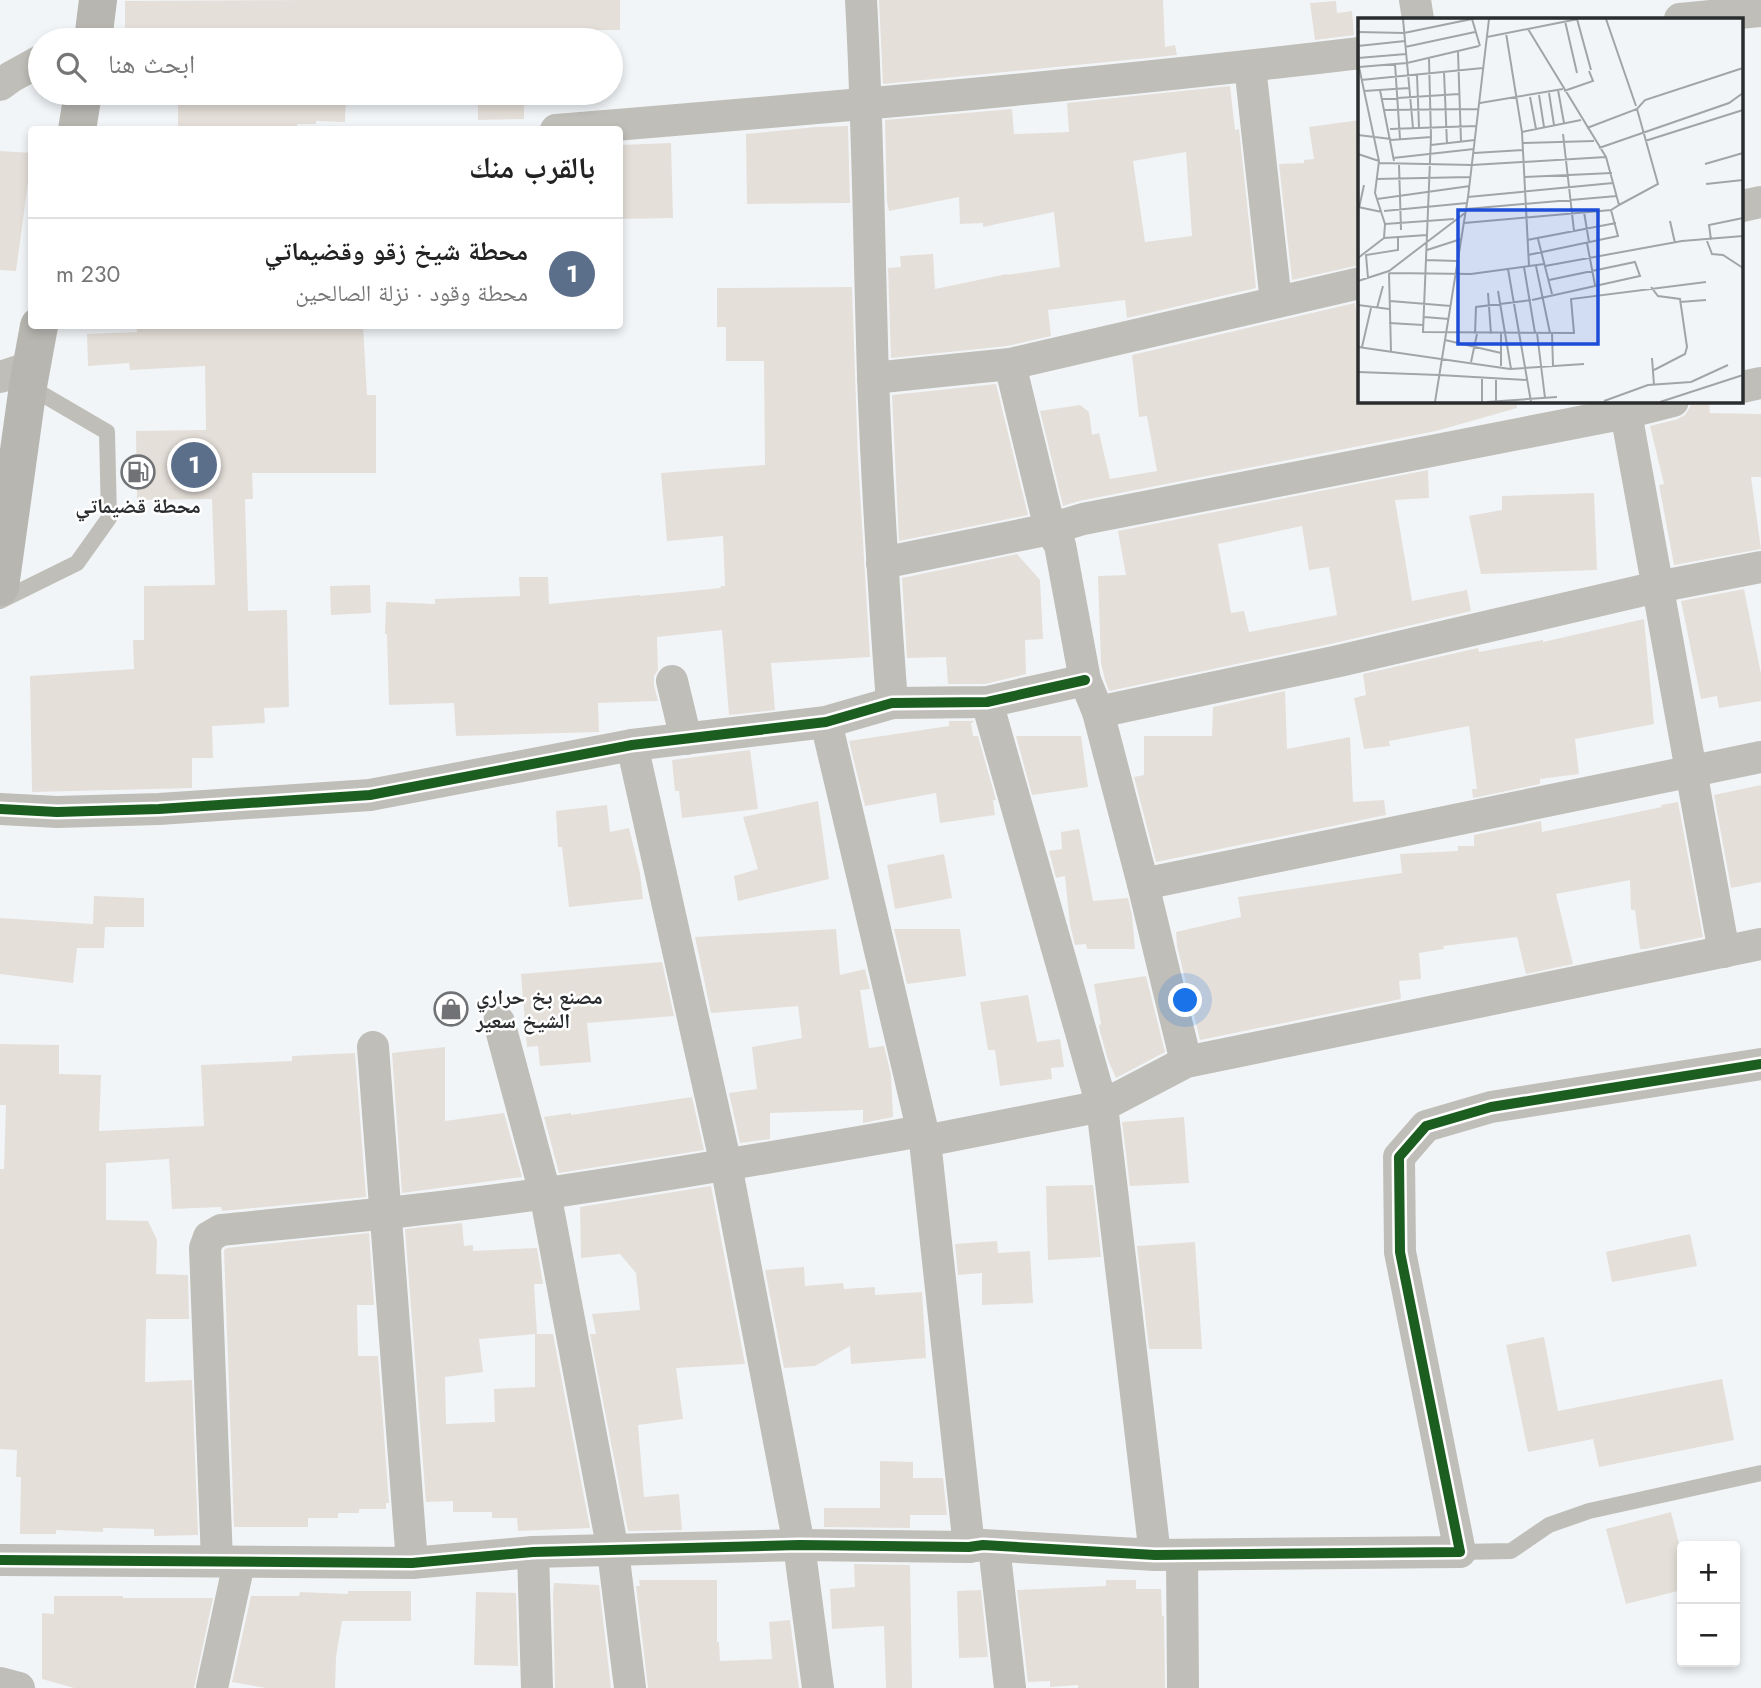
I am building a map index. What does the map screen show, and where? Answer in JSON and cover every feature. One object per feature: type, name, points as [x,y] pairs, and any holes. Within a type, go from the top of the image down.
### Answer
[{"type":"main road","points":[[78,126],[81,105]]},
{"type":"main road","points":[[0,587],[20,377],[38,329]]},
{"type":"street","points":[[860,0],[866,105],[873,378],[892,704]]},
{"type":"street","points":[[1415,0],[1418,18]]},
{"type":"street","points":[[1690,18],[1761,11]]},
{"type":"street","points":[[606,126],[866,105],[1358,53]]},
{"type":"street","points":[[1250,66],[1276,302]]},
{"type":"street","points":[[0,85],[28,68]]},
{"type":"street","points":[[873,378],[1010,364],[1358,283]]},
{"type":"street","points":[[1010,364],[1050,529],[1060,545],[1085,680],[1098,712],[1186,1062]]},
{"type":"street","points":[[882,563],[1050,529],[1083,519],[1626,413],[1661,402]]},
{"type":"street","points":[[1626,413],[1724,953]]},
{"type":"street","points":[[1098,712],[1339,661],[1657,586],[1761,567]]},
{"type":"street","points":[[0,809],[57,812],[159,809],[370,795],[632,745],[826,722],[892,704],[987,702],[1085,680]]},
{"type":"street","points":[[672,681],[686,738]]},
{"type":"street","points":[[987,702],[1102,1106],[1169,1555],[1183,1688]]},
{"type":"street","points":[[826,722],[923,1136],[982,1546],[1010,1688]]},
{"type":"street","points":[[632,745],[726,1165],[799,1545],[818,1688]]},
{"type":"street","points":[[1143,884],[1761,757]]},
{"type":"street","points":[[212,1688],[228,1562],[205,1248],[209,1237],[221,1230],[385,1214],[545,1194],[1102,1106],[1186,1062],[1761,944]]},
{"type":"street","points":[[499,1022],[545,1194],[613,1551],[630,1688]]},
{"type":"street","points":[[373,1047],[412,1563]]},
{"type":"street","points":[[0,1560],[412,1563],[533,1552],[799,1545],[982,1546],[1169,1555],[1460,1552],[1400,1252],[1399,1157],[1426,1126],[1491,1107],[1761,1064]]},
{"type":"street","points":[[533,1552],[537,1688]]},
{"type":"street","points":[[0,1683],[19,1688]]},
{"type":"lane","points":[[0,601],[78,563],[108,517],[107,432],[20,377]]},
{"type":"lane","points":[[1460,1552],[1511,1551],[1549,1525],[1589,1511],[1761,1473]]},
{"type":"building","points":[[620,0],[620,28],[125,28],[125,1]]},
{"type":"building","points":[[879,0],[1163,0],[1165,47],[1175,45],[1177,55],[883,84]]},
{"type":"building","points":[[1336,1],[1337,13],[1352,11],[1354,35],[1315,40],[1310,3]]},
{"type":"building","points":[[1230,86],[1235,130],[1239,129],[1256,288],[1127,318],[1125,300],[1048,310],[1051,336],[1007,346],[891,358],[888,268],[901,267],[900,256],[933,254],[935,289],[1007,274],[1060,267],[1054,212],[983,227],[983,223],[960,224],[959,197],[889,211],[885,120],[1012,109],[1014,134],[1069,132],[1067,103]],"holes":[[[1186,152],[1192,236],[1145,242],[1133,161]]]},
{"type":"building","points":[[178,105],[346,105],[345,122],[316,121],[316,124],[297,126],[178,126]]},
{"type":"building","points":[[478,105],[524,105],[524,119],[478,120]]},
{"type":"building","points":[[1358,120],[1358,265],[1292,280],[1279,164],[1304,163],[1304,160],[1314,159],[1309,127]]},
{"type":"building","points":[[848,126],[850,203],[747,204],[746,134]]},
{"type":"building","points":[[671,143],[673,218],[623,219],[623,145]]},
{"type":"building","points":[[0,151],[28,153],[28,182],[16,271],[0,270]]},
{"type":"building","points":[[852,287],[858,459],[870,657],[771,663],[775,710],[729,715],[722,630],[657,637],[658,670],[654,676],[654,685],[658,701],[598,703],[599,732],[456,736],[454,703],[389,705],[386,602],[435,604],[435,599],[520,596],[519,577],[548,577],[549,604],[725,586],[723,536],[667,541],[661,473],[765,465],[764,361],[726,361],[726,327],[717,327],[717,288]]},
{"type":"building","points":[[1355,303],[1358,325],[1358,402],[1516,402],[1517,408],[1436,431],[1063,506],[1040,411],[1080,405],[1089,412],[1092,435],[1099,433],[1110,479],[1157,471],[1147,416],[1139,417],[1132,355]]},
{"type":"building","points":[[136,329],[363,329],[367,395],[376,395],[376,473],[252,473],[253,499],[245,499],[248,611],[287,610],[289,707],[264,708],[265,723],[212,726],[213,758],[192,758],[192,788],[32,792],[30,676],[134,669],[133,640],[144,640],[144,586],[215,585],[212,499],[137,500],[136,431],[206,430],[205,366],[130,370],[129,363],[88,366],[87,334],[137,332]]},
{"type":"building","points":[[996,384],[1028,515],[899,541],[892,395]]},
{"type":"building","points":[[1691,402],[1709,402],[1710,413],[1761,414],[1761,477],[1751,477],[1761,549],[1674,565],[1659,485],[1664,484],[1650,426],[1678,419],[1685,415]]},
{"type":"building","points":[[1428,470],[1429,498],[1395,500],[1412,601],[1467,590],[1471,611],[1109,691],[1101,663],[1098,576],[1126,575],[1118,531]],"holes":[[[1302,526],[1309,570],[1329,567],[1337,615],[1249,632],[1244,611],[1231,613],[1218,544]]]},
{"type":"building","points":[[1594,493],[1597,570],[1481,574],[1469,516],[1502,510],[1502,496]]},
{"type":"building","points":[[1017,554],[1040,580],[1043,639],[1025,640],[1026,674],[985,684],[948,684],[946,657],[907,658],[902,578]]},
{"type":"building","points":[[370,585],[371,613],[331,615],[330,586]]},
{"type":"building","points":[[1744,589],[1761,674],[1761,701],[1719,708],[1717,696],[1701,699],[1681,601]]},
{"type":"building","points":[[1644,619],[1654,724],[1575,739],[1579,774],[1540,779],[1540,784],[1473,798],[1472,789],[1477,789],[1469,726],[1389,741],[1390,746],[1364,749],[1354,698],[1366,695],[1363,674],[1478,648],[1479,652],[1543,642]]},
{"type":"building","points":[[1285,691],[1287,749],[1350,737],[1353,802],[1384,800],[1386,815],[1156,862],[1134,777],[1144,775],[1144,736],[1212,736],[1213,707]]},
{"type":"building","points":[[949,721],[974,722],[971,723],[973,736],[978,736],[996,800],[993,800],[995,815],[940,823],[936,793],[865,806],[849,741],[949,726]]},
{"type":"building","points":[[1016,736],[1081,736],[1088,787],[1032,795]]},
{"type":"building","points":[[750,750],[758,809],[682,818],[679,791],[675,791],[672,760]]},
{"type":"building","points":[[1761,785],[1761,882],[1731,888],[1714,795]]},
{"type":"building","points":[[818,801],[829,879],[738,901],[734,876],[758,869],[743,817]]},
{"type":"building","points":[[1678,802],[1703,937],[1640,949],[1635,910],[1631,910],[1630,880],[1556,894],[1573,964],[1526,974],[1517,937],[1443,946],[1444,949],[1419,953],[1421,979],[1399,981],[1401,999],[1200,1040],[1176,932],[1241,917],[1238,897],[1402,873],[1400,854],[1458,851],[1458,846],[1474,846],[1474,835],[1541,821],[1542,832]]},
{"type":"building","points":[[607,805],[610,832],[629,828],[643,899],[569,907],[562,847],[558,847],[556,811]]},
{"type":"building","points":[[1079,829],[1093,901],[1128,898],[1135,949],[1087,949],[1086,944],[1075,945],[1065,876],[1056,878],[1049,851],[1062,849],[1061,832]]},
{"type":"building","points":[[944,854],[952,898],[895,909],[887,865]]},
{"type":"building","points":[[94,896],[144,898],[144,927],[105,927],[104,948],[77,948],[73,983],[0,974],[0,918],[93,924]]},
{"type":"building","points":[[836,929],[840,975],[865,969],[870,989],[860,990],[869,1048],[884,1046],[891,1075],[893,1117],[863,1123],[863,1110],[770,1113],[770,1139],[740,1143],[729,1093],[757,1089],[752,1047],[802,1038],[798,1006],[711,1013],[695,937]]},
{"type":"building","points":[[894,929],[960,929],[966,976],[907,984]]},
{"type":"building","points":[[662,962],[674,1016],[587,1023],[591,1062],[540,1066],[538,1046],[527,1047],[521,974]]},
{"type":"building","points":[[1146,976],[1165,1052],[1116,1078],[1100,1032],[1094,984]]},
{"type":"building","points":[[1028,995],[1037,1042],[1060,1039],[1064,1067],[1051,1068],[1052,1079],[1000,1086],[995,1050],[988,1050],[980,1002]]},
{"type":"building","points":[[0,1044],[59,1045],[59,1074],[101,1075],[99,1131],[204,1126],[201,1065],[292,1061],[292,1056],[355,1053],[366,1197],[222,1211],[221,1207],[172,1209],[169,1159],[106,1163],[106,1220],[148,1221],[157,1240],[156,1274],[188,1275],[189,1319],[146,1319],[145,1382],[192,1380],[198,1535],[154,1536],[154,1529],[103,1528],[103,1532],[56,1530],[56,1534],[20,1534],[21,1477],[16,1477],[17,1450],[0,1449],[0,1169],[4,1169],[6,1105],[0,1105]]},
{"type":"building","points":[[445,1047],[445,1121],[504,1113],[522,1177],[402,1193],[392,1053]]},
{"type":"building","points":[[692,1097],[704,1150],[559,1173],[544,1117]]},
{"type":"building","points":[[1184,1117],[1189,1183],[1130,1186],[1122,1122]]},
{"type":"building","points":[[1093,1185],[1101,1257],[1048,1260],[1046,1186]]},
{"type":"building","points":[[711,1186],[745,1364],[676,1368],[683,1419],[638,1425],[644,1497],[679,1494],[682,1530],[628,1531],[590,1334],[596,1334],[592,1314],[640,1310],[636,1273],[620,1254],[581,1258],[580,1207]]},
{"type":"building","points":[[462,1223],[464,1246],[473,1245],[473,1251],[537,1248],[543,1284],[534,1284],[537,1334],[553,1334],[590,1528],[518,1531],[517,1518],[492,1518],[492,1512],[453,1512],[453,1501],[426,1502],[405,1229]],"holes":[[[535,1334],[535,1387],[494,1389],[495,1422],[446,1424],[445,1377],[483,1372],[479,1339]]]},
{"type":"building","points":[[369,1233],[374,1305],[357,1305],[358,1356],[378,1356],[389,1503],[386,1503],[386,1509],[359,1509],[359,1513],[338,1513],[338,1518],[308,1518],[308,1527],[234,1527],[224,1250]]},
{"type":"building","points":[[1690,1234],[1697,1266],[1612,1282],[1606,1252]]},
{"type":"building","points":[[997,1241],[998,1253],[1030,1251],[1033,1303],[982,1305],[982,1273],[958,1275],[955,1244]]},
{"type":"building","points":[[1195,1242],[1202,1349],[1149,1349],[1137,1246]]},
{"type":"building","points":[[804,1267],[805,1286],[843,1283],[844,1289],[875,1287],[875,1295],[922,1292],[926,1358],[851,1364],[850,1346],[815,1366],[784,1368],[765,1270]]},
{"type":"building","points":[[1544,1337],[1558,1411],[1722,1379],[1734,1440],[1599,1467],[1593,1439],[1528,1452],[1506,1345]]},
{"type":"building","points":[[880,1461],[913,1462],[913,1478],[943,1478],[947,1515],[910,1515],[910,1528],[824,1527],[824,1508],[880,1508]]},
{"type":"building","points":[[1671,1512],[1678,1541],[1677,1591],[1626,1604],[1606,1529]]},
{"type":"building","points":[[854,1564],[910,1565],[912,1688],[886,1688],[884,1626],[832,1629],[830,1589],[855,1587]]},
{"type":"building","points":[[639,1580],[717,1580],[717,1642],[720,1661],[772,1659],[769,1622],[790,1620],[799,1688],[648,1688],[636,1586],[640,1586]]},
{"type":"building","points":[[1106,1580],[1136,1580],[1136,1589],[1161,1589],[1165,1688],[1078,1688],[1078,1685],[1050,1687],[1050,1681],[1028,1682],[1017,1590],[1106,1586]]},
{"type":"building","points":[[554,1583],[599,1585],[611,1688],[555,1688]]},
{"type":"building","points":[[981,1590],[988,1657],[959,1658],[957,1591]]},
{"type":"building","points":[[348,1591],[411,1591],[411,1621],[342,1621],[336,1657],[335,1688],[266,1688],[232,1682],[251,1596],[299,1596],[300,1592],[348,1594]]},
{"type":"building","points":[[476,1592],[516,1593],[518,1666],[474,1665]]},
{"type":"building","points":[[54,1596],[213,1598],[194,1688],[74,1688],[42,1679],[42,1613],[54,1614]]},
{"type":"cycle path","points":[[0,809],[57,812],[159,809],[370,795],[632,745],[826,722],[892,703],[987,702],[1085,680]]},
{"type":"cycle path","points":[[0,1560],[412,1563],[533,1552],[799,1545],[983,1545],[1155,1555],[1460,1552],[1400,1252],[1399,1157],[1426,1126],[1491,1107],[1761,1064]]},
{"type":"place","name":"محطة شيخ زقو وقضيماتي","points":[[194,465]]},
{"type":"place","name":"محطة قضيماتي","points":[[138,472]]},
{"type":"place","name":"مصنع بخ حراري الشيخ سعير","points":[[451,1009]]}]
